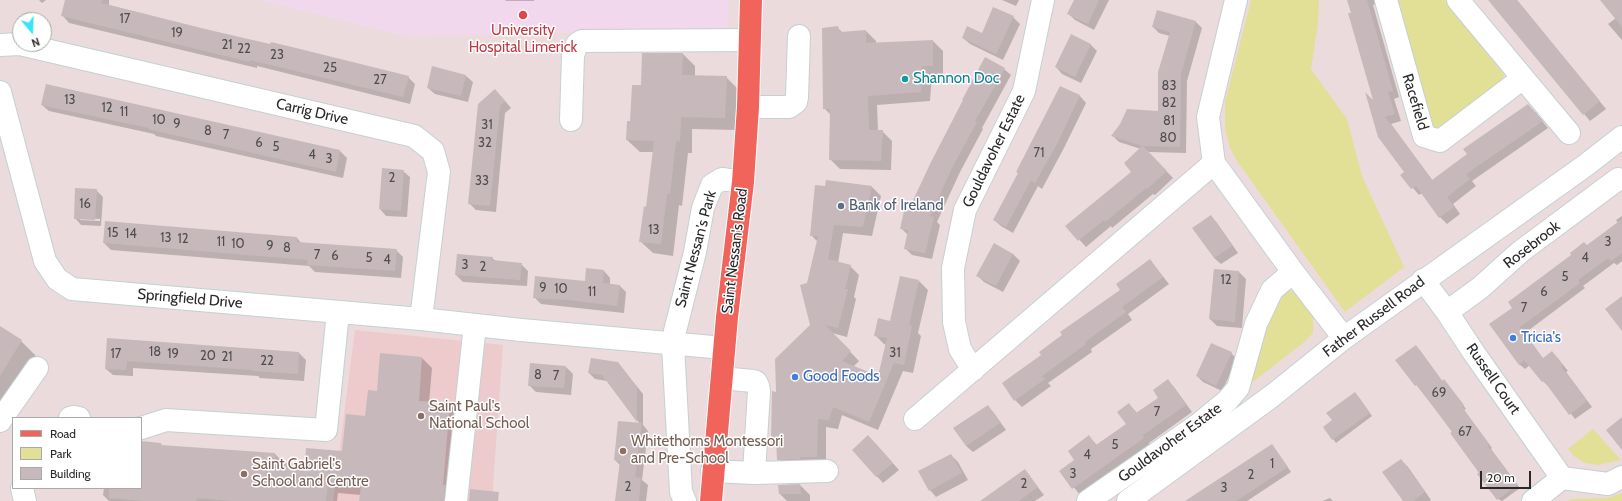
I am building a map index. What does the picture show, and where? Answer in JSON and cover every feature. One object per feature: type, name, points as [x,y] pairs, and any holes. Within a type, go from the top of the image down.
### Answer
[{"type":"main road","name":"Saint Nessan's Road","points":[[711,501],[712,471],[724,348],[743,182],[748,107],[751,0]]},
{"type":"street","name":"Gouldavoher Estate","points":[[973,370],[960,349],[954,322],[953,268],[965,210],[1024,91],[1043,0]]},
{"type":"street","name":"Racefield","points":[[1386,0],[1424,136],[1440,141],[1523,78]]},
{"type":"street","points":[[1458,0],[1569,133]]},
{"type":"street","points":[[1229,2],[1208,117],[1214,163],[1293,272],[1344,338]]},
{"type":"street","points":[[748,107],[789,106],[796,102],[799,36]]},
{"type":"street","points":[[571,120],[572,55],[577,44],[582,41],[750,40]]},
{"type":"street","name":"Carrig Drive","points":[[0,45],[12,44]]},
{"type":"street","name":"Carrig Drive","points":[[52,51],[414,136],[433,150],[439,172],[422,319]]},
{"type":"street","name":"Springfield Drive","points":[[0,92],[45,261],[57,279],[72,289],[422,319],[673,345]]},
{"type":"street","name":"Father Russell Road","points":[[1128,501],[1272,396],[1344,338],[1423,280],[1586,165],[1622,137]]},
{"type":"street","points":[[915,419],[1214,163]]},
{"type":"street","name":"Saint Nessan's Park","points":[[685,501],[681,492],[673,345],[675,330],[695,252],[703,208],[712,185],[722,179],[743,182]]},
{"type":"street","name":"Rosebrook","points":[[1447,312],[1480,288],[1520,252],[1618,179]]},
{"type":"street","name":"Gouldavoher Estate","points":[[1088,501],[1199,424],[1227,401],[1238,388],[1256,324],[1272,290],[1293,272]]},
{"type":"street","name":"Russell Court","points":[[1423,280],[1447,312],[1562,478]]},
{"type":"street","points":[[142,428],[166,420],[326,430],[338,312]]},
{"type":"street","points":[[456,501],[475,325]]},
{"type":"street","points":[[673,345],[724,348]]},
{"type":"street","points":[[0,421],[37,368]]},
{"type":"street","points":[[722,378],[752,381],[756,382],[758,386],[759,391],[754,473]]},
{"type":"street","points":[[712,471],[754,473],[827,471]]},
{"type":"street","points":[[1533,501],[1562,478],[1608,484],[1622,477]]},
{"type":"street","points":[[22,489],[25,501]]},
{"type":"shaded area","name":"University Hospital Limerick","points":[[258,0],[728,0],[728,29],[409,37]]},
{"type":"shaded area","name":"Saint Paul's National School","points":[[355,330],[503,345],[493,501],[333,501]]},
{"type":"green space","points":[[1251,0],[1319,0],[1318,24],[1311,69],[1347,119],[1362,176],[1404,267],[1345,312],[1237,161],[1230,148],[1225,128],[1225,102]]},
{"type":"green space","points":[[1392,0],[1444,0],[1504,75],[1499,88],[1435,131],[1426,126]]},
{"type":"green space","points":[[1289,291],[1297,293],[1313,311],[1313,333],[1303,343],[1245,388],[1271,303],[1282,294]]},
{"type":"green space","points":[[1593,429],[1621,460],[1598,465],[1585,463],[1575,457],[1568,449]]},
{"type":"green space","points":[[1622,493],[1622,501],[1567,501],[1571,499],[1607,498]]},
{"type":"building","points":[[65,0],[102,0],[101,3],[205,29],[270,44],[271,42],[409,76],[403,97],[250,60],[250,62],[61,16]]},
{"type":"building","points":[[1074,0],[1099,0],[1088,24],[1067,14]]},
{"type":"building","points":[[1347,0],[1367,0],[1393,91],[1388,92],[1395,114],[1385,117],[1432,180],[1467,154],[1463,149],[1528,104],[1543,121],[1466,174],[1470,179],[1447,197],[1454,207],[1439,218],[1416,186],[1411,189],[1400,175],[1404,172],[1378,137],[1365,92],[1373,100],[1348,13],[1351,13]]},
{"type":"building","points":[[1488,0],[1517,0],[1600,101],[1583,115]]},
{"type":"building","points":[[1600,0],[1622,0],[1622,27]]},
{"type":"building","points":[[993,7],[1014,16],[996,54],[962,38],[967,26],[982,33]]},
{"type":"building","points":[[1157,10],[1196,21],[1181,74],[1180,147],[1143,146],[1167,171],[1147,189],[1146,188],[1105,222],[1104,220],[1078,241],[1065,226],[1131,172],[1124,163],[1142,146],[1111,136],[1120,124],[1127,109],[1158,111],[1158,72],[1170,32],[1152,27]]},
{"type":"building","points":[[838,26],[840,32],[866,30],[866,43],[933,40],[933,66],[922,66],[921,92],[868,96],[869,130],[883,130],[881,161],[829,160],[830,109],[823,109],[822,28]]},
{"type":"building","points":[[1071,34],[1091,44],[1075,77],[1055,67]]},
{"type":"building","points":[[642,53],[683,53],[682,75],[727,76],[725,118],[681,117],[680,142],[676,141],[670,194],[667,194],[661,244],[639,242],[644,206],[646,207],[654,141],[626,140],[627,121],[630,121],[632,85],[641,85]]},
{"type":"building","points":[[985,57],[1005,68],[975,121],[977,122],[953,166],[930,216],[934,217],[925,253],[904,249],[908,230],[900,229],[904,211],[908,211],[962,100]]},
{"type":"building","points":[[432,66],[466,75],[461,96],[427,88]]},
{"type":"building","points":[[46,84],[340,150],[336,172],[148,129],[149,128],[41,105]]},
{"type":"building","points":[[1060,86],[1080,95],[1058,142],[1035,183],[1031,180],[1006,227],[993,220],[1018,173],[1016,172]]},
{"type":"building","points":[[495,89],[505,101],[500,106],[490,206],[468,204],[478,104]]},
{"type":"building","points":[[382,168],[404,170],[401,211],[379,209]]},
{"type":"building","points":[[826,180],[872,186],[863,227],[834,225],[828,259],[851,265],[845,289],[848,289],[838,328],[825,325],[851,351],[842,361],[878,376],[887,338],[874,336],[878,318],[890,321],[900,276],[919,280],[909,325],[912,326],[904,365],[894,363],[869,422],[833,407],[829,420],[818,419],[817,457],[800,457],[800,459],[777,460],[776,437],[771,437],[772,391],[776,392],[775,359],[810,325],[800,285],[807,283],[818,236],[810,236],[815,185],[825,186]]},
{"type":"building","points":[[75,188],[97,189],[95,220],[74,219]]},
{"type":"building","points":[[1211,215],[1232,246],[1214,258],[1192,228]]},
{"type":"building","points":[[1622,219],[1622,253],[1611,261],[1608,258],[1578,280],[1580,283],[1520,327],[1543,358],[1552,351],[1563,365],[1561,367],[1587,401],[1569,415],[1544,381],[1542,382],[1524,360],[1519,365],[1489,324],[1512,308],[1508,302],[1571,255],[1570,253],[1584,242],[1587,245]]},
{"type":"building","points":[[105,221],[297,237],[297,242],[397,249],[395,271],[307,265],[308,260],[103,243]]},
{"type":"building","points":[[994,243],[1013,254],[996,286],[976,276]]},
{"type":"building","points":[[457,254],[493,257],[492,260],[522,263],[520,280],[455,275]]},
{"type":"building","points":[[1150,259],[1163,277],[1122,307],[1126,312],[1085,342],[1086,344],[1042,376],[1045,379],[1014,401],[1002,383],[1041,355],[1039,352],[1062,335],[1060,332],[1120,290],[1116,284]]},
{"type":"building","points":[[586,268],[604,270],[603,283],[620,285],[617,306],[569,300],[533,298],[535,276],[585,281]]},
{"type":"building","points":[[1214,269],[1239,271],[1235,322],[1209,319]]},
{"type":"building","points":[[1622,296],[1622,331],[1605,309]]},
{"type":"building","points":[[0,326],[22,340],[0,376]]},
{"type":"building","points":[[107,338],[299,352],[298,374],[127,361],[126,370],[105,369]]},
{"type":"building","points":[[1211,343],[1232,352],[1216,386],[1196,376]]},
{"type":"building","points":[[1416,345],[1442,381],[1444,379],[1464,405],[1462,407],[1490,445],[1488,446],[1517,485],[1497,500],[1477,474],[1479,472],[1450,433],[1452,432],[1417,385],[1415,386],[1395,360]]},
{"type":"building","points":[[380,353],[422,357],[419,401],[450,403],[443,485],[445,485],[444,501],[359,501],[361,486],[328,484],[326,501],[233,501],[197,498],[196,501],[145,501],[109,498],[109,489],[142,489],[142,441],[161,443],[161,445],[275,453],[275,462],[305,464],[306,448],[342,451],[346,414],[365,416],[368,390],[377,391]]},
{"type":"building","points":[[591,358],[618,362],[637,387],[637,422],[602,375],[588,373]]},
{"type":"building","points":[[530,363],[566,366],[564,388],[528,386]]},
{"type":"building","points":[[1168,379],[1186,405],[1143,435],[1144,438],[1072,489],[1059,471],[1074,460],[1068,451],[1089,435],[1096,445],[1126,424],[1117,412],[1129,403],[1136,413],[1158,398],[1153,390]]},
{"type":"building","points":[[1355,392],[1370,413],[1332,440],[1323,427],[1332,420],[1326,413]]},
{"type":"building","points":[[988,405],[1000,423],[966,446],[953,428]]},
{"type":"building","points":[[1622,417],[1622,450],[1606,430]]},
{"type":"building","points":[[618,421],[642,423],[635,477],[641,478],[639,501],[615,501],[620,461],[614,460]]},
{"type":"building","points":[[868,435],[893,463],[876,477],[852,450]]},
{"type":"building","points":[[1272,444],[1288,467],[1236,501],[1185,501]]},
{"type":"building","points":[[951,454],[962,473],[929,491],[918,471]]},
{"type":"building","points":[[1401,459],[1425,492],[1413,501],[1403,501],[1382,472]]},
{"type":"building","points":[[1025,469],[1038,487],[1019,501],[980,501]]},
{"type":"building","points":[[800,484],[801,494],[779,494],[778,485]]},
{"type":"building","points":[[470,489],[499,492],[498,501],[469,501]]},
{"type":"place","name":"University Hospital Limerick","points":[[523,15]]},
{"type":"place","name":"Shannon Doc","points":[[905,79]]},
{"type":"place","name":"Bank of Ireland","points":[[841,206]]},
{"type":"place","name":"Tricia's","points":[[1513,338]]},
{"type":"place","name":"Good Foods","points":[[795,377]]},
{"type":"place","name":"Saint Paul's National School","points":[[421,416]]},
{"type":"place","name":"Whitethorns Montessori and Pre-School","points":[[623,451]]},
{"type":"place","name":"Saint Gabriel's School and Centre","points":[[244,474]]}]
